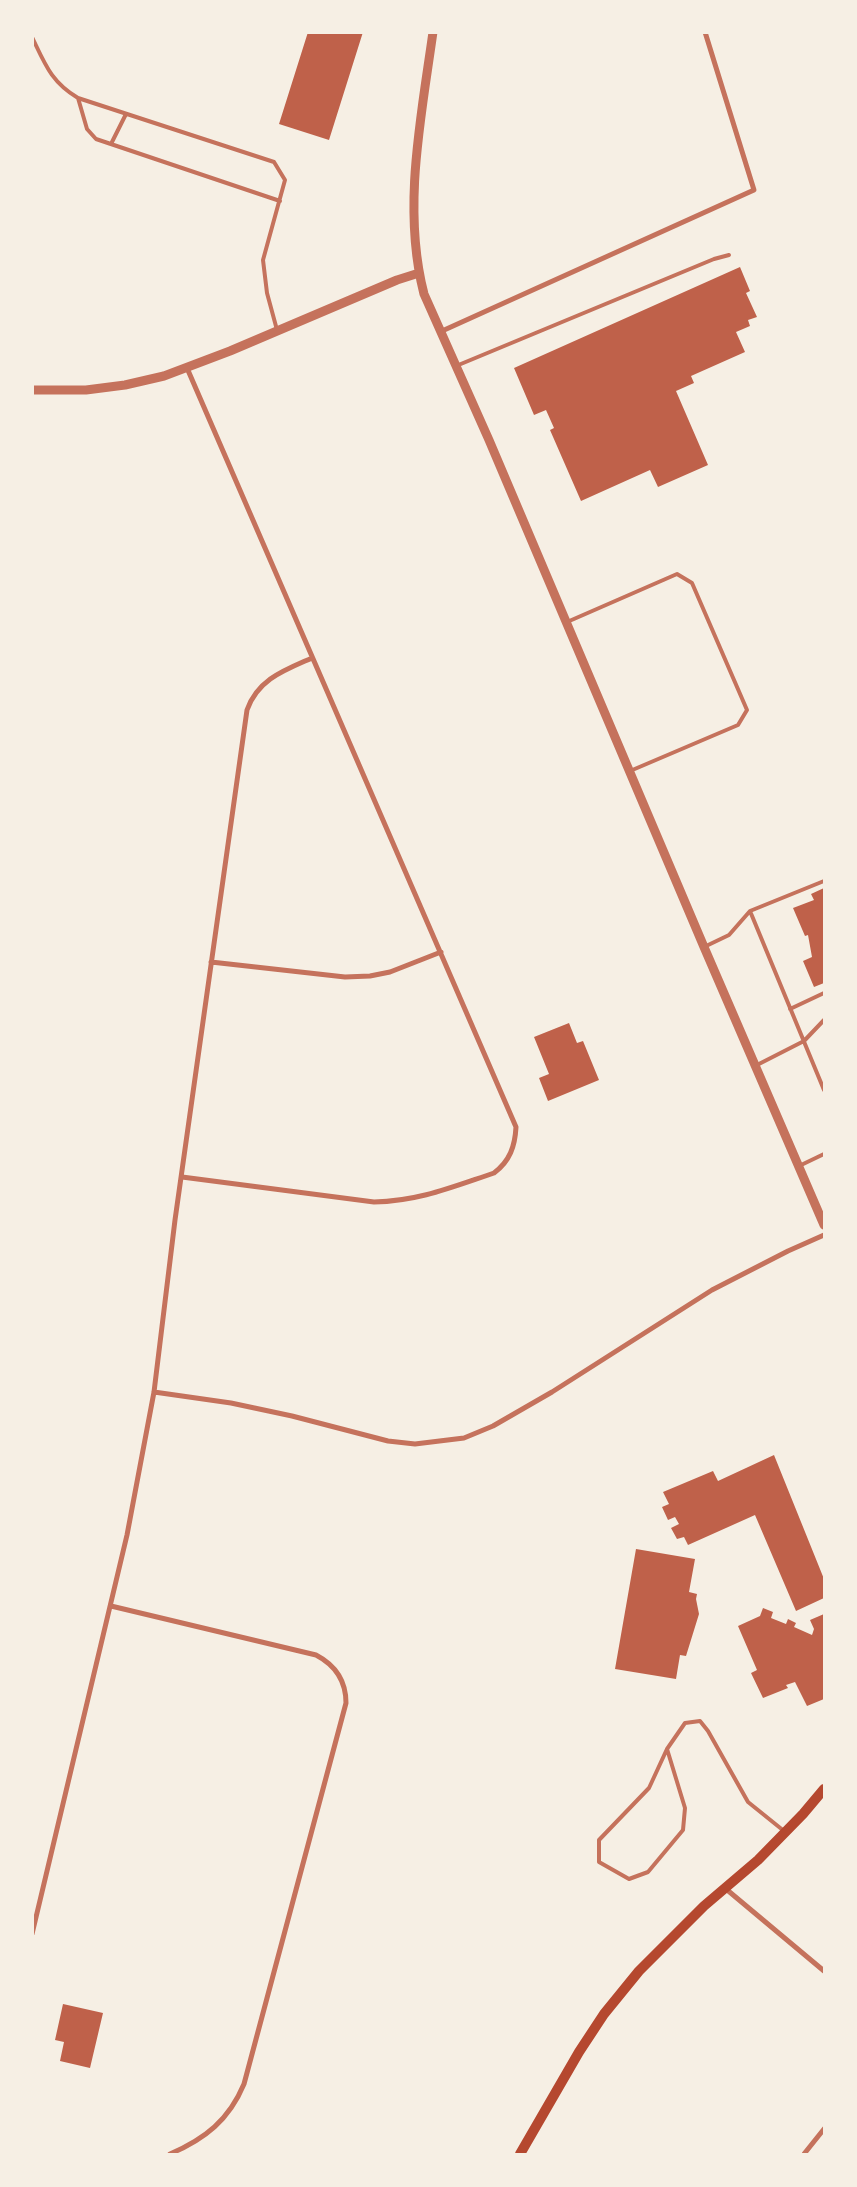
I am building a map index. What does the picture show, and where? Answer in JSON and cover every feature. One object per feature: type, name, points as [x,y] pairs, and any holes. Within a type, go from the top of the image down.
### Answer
[{"type":"main road","points":[[520,2154],[579,2052],[604,2014],[639,1971],[670,1938],[726,1889],[786,1832],[824,1789]]},
{"type":"street","points":[[433,32],[417,160],[415,196],[418,273],[424,294],[442,331],[824,1225]]},
{"type":"street","points":[[442,331],[754,190],[705,32]]},
{"type":"street","points":[[32,390],[86,390],[125,385],[164,376],[418,273]]},
{"type":"street","points":[[182,1177],[374,1202],[399,1202],[438,1192],[494,1172],[502,1167],[516,1142],[515,1122],[187,368]]},
{"type":"street","points":[[32,1934],[127,1535],[154,1392],[211,962],[247,710],[256,691],[268,680],[312,658]]},
{"type":"street","points":[[211,962],[345,977],[370,976],[390,972],[441,952]]},
{"type":"street","points":[[154,1392],[231,1403],[283,1414],[388,1441],[415,1444],[464,1438],[493,1426],[552,1392],[712,1290],[788,1251],[824,1235]]},
{"type":"street","points":[[110,1606],[316,1655],[328,1661],[338,1672],[346,1693],[346,1703],[244,2084],[239,2097],[224,2120],[203,2138],[170,2154]]},
{"type":"street","points":[[726,1889],[824,1971]]},
{"type":"street","points":[[804,2154],[824,2129]]},
{"type":"lane","points":[[32,36],[50,73],[63,89],[78,98],[274,162],[285,180],[264,260],[267,293],[277,330]]},
{"type":"lane","points":[[78,98],[87,129],[96,139],[280,200]]},
{"type":"lane","points":[[111,144],[126,114]]},
{"type":"lane","points":[[456,366],[714,259],[729,255]]},
{"type":"lane","points":[[567,622],[677,574],[692,583],[747,710],[738,725],[630,771]]},
{"type":"lane","points":[[704,947],[729,935],[750,911],[824,881]]},
{"type":"lane","points":[[750,911],[824,1090]]},
{"type":"lane","points":[[790,1009],[824,993]]},
{"type":"lane","points":[[755,1066],[804,1041],[824,1020]]},
{"type":"lane","points":[[799,1166],[824,1154]]},
{"type":"lane","points":[[666,1749],[685,1808],[683,1830],[648,1872],[629,1878],[599,1862],[599,1840],[649,1788],[666,1749],[685,1723],[700,1721],[708,1731],[748,1802],[786,1832]]},
{"type":"building","points":[[308,32],[363,32],[329,140],[279,124]]},
{"type":"building","points":[[740,267],[750,291],[746,293],[757,317],[748,320],[750,326],[736,332],[745,352],[691,376],[694,383],[676,391],[708,465],[658,487],[650,470],[581,501],[550,430],[554,428],[546,410],[534,415],[514,368]]},
{"type":"building","points":[[824,888],[824,983],[814,987],[803,961],[812,957],[808,935],[805,936],[793,908],[814,900],[811,894]]},
{"type":"building","points":[[569,1023],[577,1043],[583,1041],[599,1080],[548,1101],[539,1078],[549,1074],[534,1037]]},
{"type":"building","points":[[774,1455],[824,1579],[824,1598],[796,1611],[755,1515],[688,1545],[684,1537],[677,1539],[671,1528],[679,1524],[675,1517],[668,1520],[662,1507],[669,1504],[663,1492],[713,1471],[718,1481]]},
{"type":"building","points":[[636,1549],[695,1559],[689,1592],[697,1594],[699,1614],[686,1656],[680,1655],[676,1679],[615,1669]]},
{"type":"building","points":[[763,1608],[773,1612],[771,1618],[786,1624],[788,1619],[796,1623],[794,1627],[812,1635],[814,1629],[810,1620],[824,1614],[824,1699],[807,1706],[795,1682],[786,1685],[788,1688],[763,1698],[751,1673],[757,1670],[738,1626],[760,1616]]},
{"type":"building","points":[[63,2004],[103,2013],[90,2068],[60,2061],[64,2042],[55,2040]]}]
